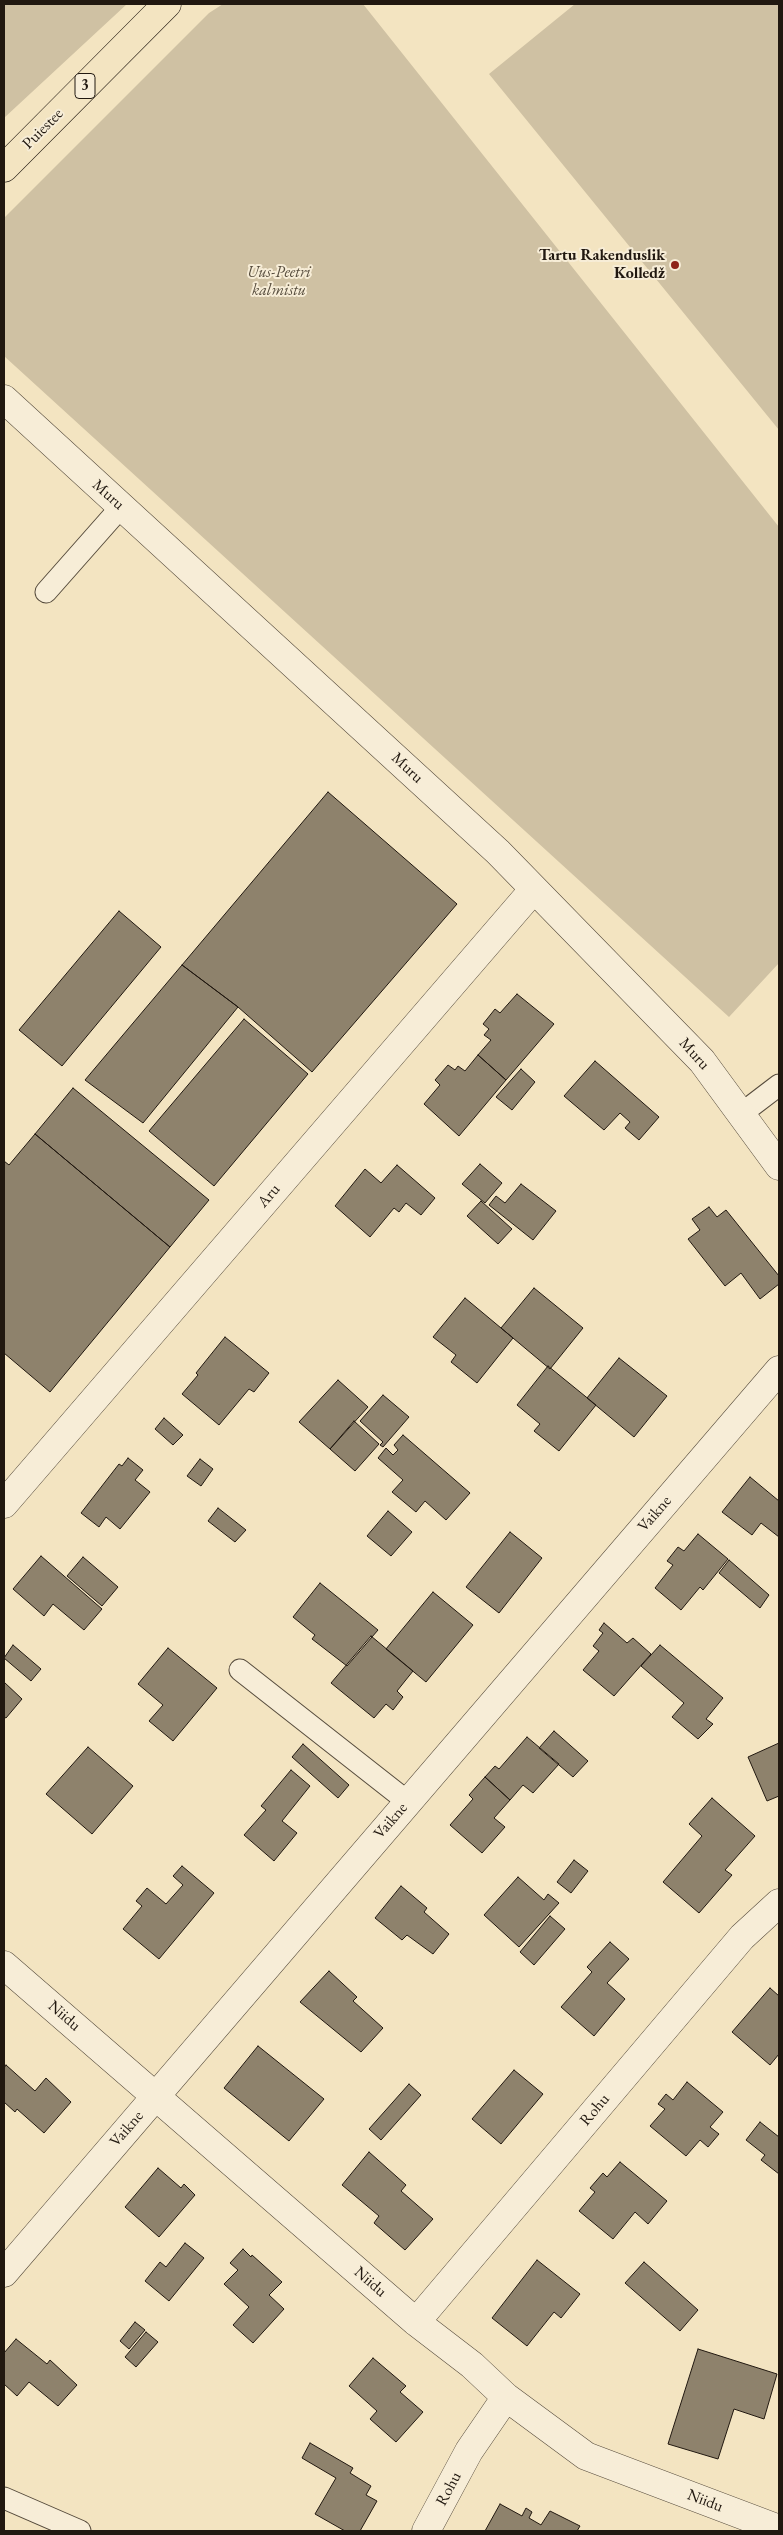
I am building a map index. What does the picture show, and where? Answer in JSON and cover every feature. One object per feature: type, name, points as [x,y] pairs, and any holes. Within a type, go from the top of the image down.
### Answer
[{"type":"highway","name":"Puiestee","points":[[4,168],[167,4]]},
{"type":"street","name":"Muru","points":[[4,399],[498,852],[702,1061],[779,1166]]},
{"type":"street","name":"Aru","points":[[4,1504],[534,888]]},
{"type":"street","name":"Vaikne","points":[[4,2273],[779,1370]]},
{"type":"street","name":"Rohu","points":[[416,2322],[742,1937],[779,1903]]},
{"type":"street","name":"Niidu","points":[[4,1964],[416,2322],[472,2364],[506,2397],[586,2456],[779,2529]]},
{"type":"street","name":"Rohu","points":[[426,2531],[469,2452],[506,2397]]},
{"type":"lane","points":[[46,592],[121,507]]},
{"type":"lane","points":[[740,1114],[779,1085]]},
{"type":"lane","points":[[240,1670],[408,1802]]},
{"type":"lane","points":[[4,2498],[80,2531]]},
{"type":"green space","points":[[4,4],[127,4],[4,118]]},
{"type":"green space","name":"Uus-Peetri kalmistu","points":[[223,4],[363,4],[779,527],[779,963],[729,1017],[4,356],[4,218],[209,13]]},
{"type":"green space","name":"Tartu Rakenduslik Kolledž","points":[[575,4],[779,4],[779,430],[489,74]]},
{"type":"building","points":[[328,792],[457,904],[312,1072],[238,1007],[182,965]]},
{"type":"building","points":[[119,911],[161,947],[62,1066],[19,1030]]},
{"type":"building","points":[[182,965],[238,1007],[143,1123],[85,1080]]},
{"type":"building","points":[[517,994],[554,1024],[506,1080],[478,1055],[491,1040],[484,1035],[489,1029],[483,1024],[495,1009],[500,1013]]},
{"type":"building","points":[[244,1019],[308,1074],[214,1186],[149,1131]]},
{"type":"building","points":[[478,1055],[506,1080],[459,1136],[424,1104],[440,1085],[435,1080],[448,1065],[455,1070],[458,1066],[465,1071]]},
{"type":"building","points":[[595,1061],[659,1117],[639,1140],[625,1128],[630,1122],[620,1113],[604,1130],[564,1096]]},
{"type":"building","points":[[521,1069],[535,1082],[512,1110],[496,1097]]},
{"type":"building","points":[[73,1088],[209,1200],[170,1247],[35,1134]]},
{"type":"building","points":[[35,1134],[170,1247],[50,1392],[4,1353],[4,1161],[9,1165]]},
{"type":"building","points":[[480,1164],[502,1183],[485,1203],[462,1184]]},
{"type":"building","points":[[397,1165],[435,1198],[421,1215],[406,1203],[399,1212],[394,1208],[370,1237],[335,1206],[365,1169],[381,1183]]},
{"type":"building","points":[[521,1184],[556,1211],[533,1240],[489,1205],[496,1196],[505,1203]]},
{"type":"building","points":[[481,1201],[512,1229],[498,1244],[467,1216]]},
{"type":"building","points":[[709,1207],[717,1217],[726,1210],[779,1276],[779,1284],[760,1299],[741,1273],[725,1286],[688,1239],[700,1230],[692,1219]]},
{"type":"building","points":[[534,1288],[583,1328],[550,1369],[501,1328]]},
{"type":"building","points":[[465,1298],[513,1338],[477,1383],[451,1362],[456,1355],[433,1337]]},
{"type":"building","points":[[225,1337],[269,1373],[254,1392],[249,1389],[219,1425],[182,1394]]},
{"type":"building","points":[[619,1358],[667,1396],[634,1437],[587,1398]]},
{"type":"building","points":[[548,1366],[596,1405],[559,1451],[534,1431],[540,1424],[517,1405]]},
{"type":"building","points":[[338,1380],[368,1407],[330,1449],[299,1422]]},
{"type":"building","points":[[383,1395],[409,1417],[383,1447],[380,1445],[383,1442],[360,1421]]},
{"type":"building","points":[[164,1418],[183,1435],[173,1445],[155,1429]]},
{"type":"building","points":[[354,1421],[379,1444],[355,1471],[330,1449]]},
{"type":"building","points":[[403,1435],[470,1493],[446,1520],[425,1501],[416,1512],[392,1492],[403,1480],[378,1458],[386,1448],[393,1455],[398,1450],[394,1445]]},
{"type":"building","points":[[128,1458],[143,1470],[135,1480],[150,1492],[120,1529],[106,1517],[99,1527],[81,1513],[119,1464],[122,1466]]},
{"type":"building","points":[[200,1459],[213,1469],[201,1486],[187,1476]]},
{"type":"building","points":[[750,1477],[779,1501],[779,1537],[761,1523],[752,1535],[722,1512]]},
{"type":"building","points":[[218,1508],[246,1530],[235,1542],[208,1521]]},
{"type":"building","points":[[388,1511],[412,1532],[391,1556],[367,1536]]},
{"type":"building","points":[[510,1532],[542,1558],[499,1613],[466,1587]]},
{"type":"building","points":[[698,1534],[728,1559],[703,1590],[700,1587],[681,1610],[655,1588],[673,1565],[667,1561],[678,1547],[684,1551]]},
{"type":"building","points":[[41,1556],[102,1609],[84,1630],[53,1604],[44,1616],[13,1589]]},
{"type":"building","points":[[83,1557],[118,1587],[102,1606],[67,1576]]},
{"type":"building","points":[[729,1560],[769,1595],[760,1608],[719,1573]]},
{"type":"building","points":[[320,1583],[378,1630],[347,1666],[312,1639],[315,1635],[293,1617]]},
{"type":"building","points":[[433,1592],[473,1625],[426,1682],[386,1649]]},
{"type":"building","points":[[604,1623],[627,1643],[633,1638],[651,1654],[614,1696],[583,1670],[599,1651],[593,1646],[603,1633],[599,1630]]},
{"type":"building","points":[[371,1636],[413,1671],[397,1691],[403,1697],[393,1710],[386,1704],[374,1718],[331,1683]]},
{"type":"building","points":[[13,1645],[41,1669],[31,1681],[4,1658]]},
{"type":"building","points":[[660,1645],[723,1698],[706,1719],[713,1724],[698,1739],[672,1717],[684,1703],[641,1666]]},
{"type":"building","points":[[168,1648],[217,1688],[173,1741],[149,1721],[163,1705],[138,1684]]},
{"type":"building","points":[[4,1682],[22,1699],[6,1718],[4,1717]]},
{"type":"building","points":[[554,1731],[588,1761],[573,1777],[539,1748]]},
{"type":"building","points":[[527,1737],[559,1764],[533,1793],[523,1785],[510,1800],[485,1777],[495,1766],[499,1769]]},
{"type":"building","points":[[779,1743],[779,1796],[767,1801],[748,1757]]},
{"type":"building","points":[[303,1744],[349,1785],[338,1798],[292,1757]]},
{"type":"building","points":[[88,1747],[133,1786],[92,1834],[46,1794]]},
{"type":"building","points":[[291,1770],[310,1786],[282,1821],[297,1833],[274,1861],[244,1835],[266,1810],[261,1806]]},
{"type":"building","points":[[485,1777],[510,1800],[494,1818],[505,1827],[482,1853],[450,1825],[473,1799],[469,1795]]},
{"type":"building","points":[[712,1798],[755,1836],[725,1870],[732,1875],[699,1913],[663,1882],[702,1836],[689,1824]]},
{"type":"building","points":[[574,1860],[588,1871],[571,1893],[557,1882]]},
{"type":"building","points":[[182,1866],[214,1893],[159,1959],[123,1929],[142,1906],[136,1901],[147,1888],[166,1904],[183,1885],[173,1876]]},
{"type":"building","points":[[518,1877],[544,1900],[548,1894],[559,1903],[519,1947],[484,1915]]},
{"type":"building","points":[[401,1886],[427,1908],[424,1912],[449,1934],[433,1954],[407,1935],[402,1940],[375,1918]]},
{"type":"building","points":[[550,1916],[565,1929],[534,1965],[520,1952]]},
{"type":"building","points":[[610,1942],[629,1959],[607,1983],[625,1999],[594,2036],[561,2007],[592,1972],[587,1967]]},
{"type":"building","points":[[329,1971],[357,1997],[353,2001],[383,2028],[361,2052],[300,2002]]},
{"type":"building","points":[[770,1988],[779,1996],[779,2054],[770,2065],[732,2032]]},
{"type":"building","points":[[258,2046],[324,2099],[289,2141],[224,2088]]},
{"type":"building","points":[[6,2065],[35,2091],[46,2078],[71,2102],[44,2133],[17,2109],[15,2112],[4,2102],[4,2068]]},
{"type":"building","points":[[514,2070],[543,2094],[501,2144],[472,2119]]},
{"type":"building","points":[[687,2082],[723,2112],[710,2127],[719,2134],[708,2147],[700,2140],[686,2156],[650,2126],[665,2109],[658,2104],[666,2094],[673,2100]]},
{"type":"building","points":[[409,2084],[421,2095],[381,2140],[369,2129]]},
{"type":"building","points":[[760,2122],[779,2137],[779,2174],[761,2160],[765,2155],[746,2140]]},
{"type":"building","points":[[369,2152],[406,2185],[401,2191],[433,2219],[405,2250],[374,2223],[379,2216],[342,2185]]},
{"type":"building","points":[[620,2162],[667,2201],[648,2224],[635,2212],[613,2239],[579,2211],[595,2192],[590,2188],[603,2173],[607,2177]]},
{"type":"building","points":[[158,2168],[181,2188],[184,2184],[195,2195],[159,2237],[125,2207]]},
{"type":"building","points":[[185,2243],[204,2258],[169,2301],[145,2281],[160,2262],[166,2267]]},
{"type":"building","points":[[243,2249],[282,2282],[269,2295],[284,2309],[253,2343],[233,2325],[249,2307],[224,2284],[238,2270],[230,2263]]},
{"type":"building","points":[[537,2260],[580,2294],[561,2318],[554,2312],[527,2346],[492,2318]]},
{"type":"building","points":[[644,2262],[698,2310],[680,2331],[625,2283]]},
{"type":"building","points":[[135,2322],[145,2330],[129,2349],[120,2341]]},
{"type":"building","points":[[146,2332],[158,2342],[136,2367],[125,2357]]},
{"type":"building","points":[[16,2339],[47,2364],[50,2360],[77,2385],[58,2406],[29,2382],[17,2396],[4,2384],[4,2353]]},
{"type":"building","points":[[698,2349],[777,2374],[764,2419],[734,2409],[718,2459],[668,2444]]},
{"type":"building","points":[[373,2358],[406,2386],[400,2392],[423,2412],[396,2442],[370,2419],[377,2411],[349,2386]]},
{"type":"building","points":[[310,2443],[353,2468],[350,2473],[371,2486],[366,2495],[377,2501],[360,2531],[345,2531],[315,2514],[336,2478],[302,2458]]},
{"type":"building","points":[[500,2504],[522,2516],[526,2508],[532,2512],[529,2518],[541,2525],[550,2511],[580,2526],[577,2531],[485,2531]]},
{"type":"place","name":"Tartu Rakenduslik Kolledž","points":[[675,265]]}]
